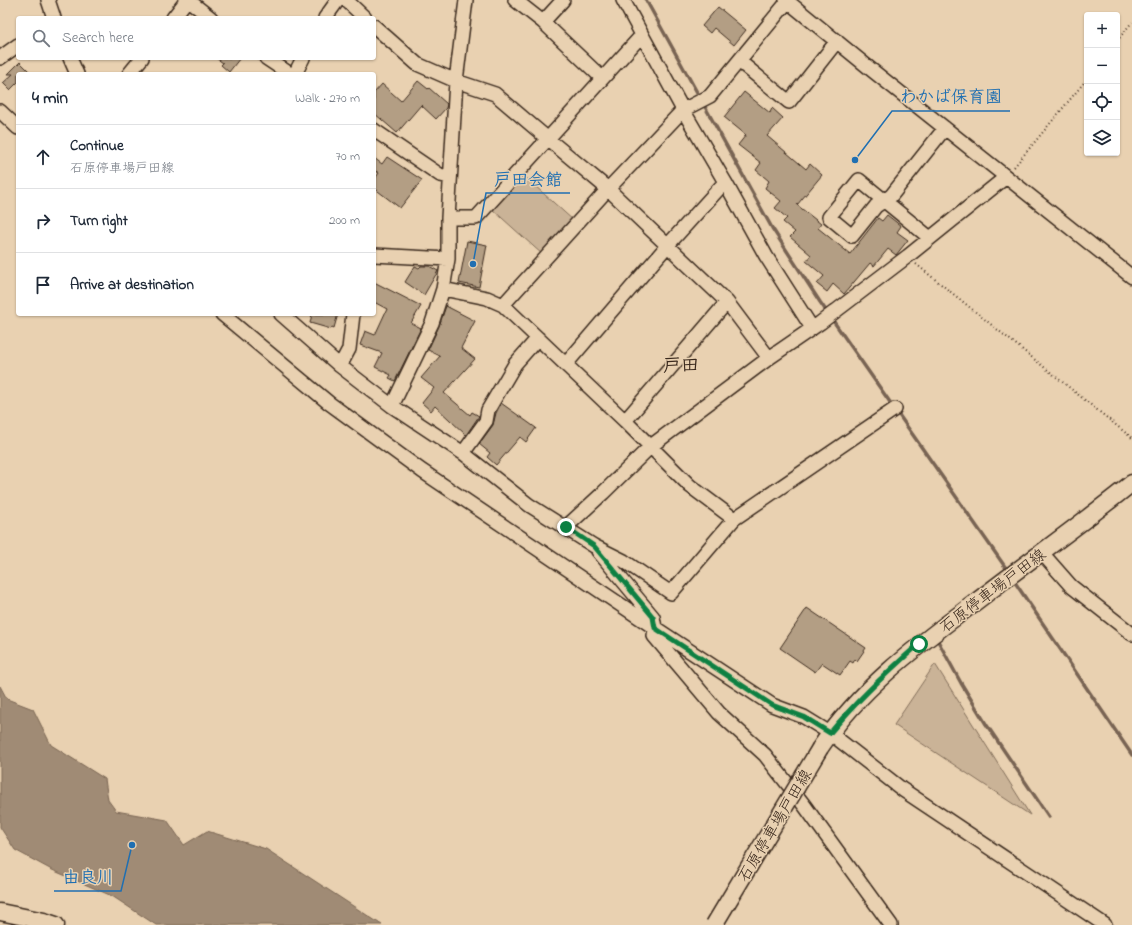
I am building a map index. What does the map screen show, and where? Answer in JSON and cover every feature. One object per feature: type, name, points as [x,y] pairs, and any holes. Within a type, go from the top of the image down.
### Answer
[{"type":"main road","name":"石原停車場戸田線","points":[[714,925],[820,748],[848,710],[890,669],[919,644],[1042,553],[1132,483]]},
{"type":"main road","points":[[0,912],[56,925]]},
{"type":"street","points":[[48,0],[53,16]]},
{"type":"street","points":[[175,16],[188,0],[208,16]]},
{"type":"street","points":[[392,406],[432,323],[443,289],[448,260],[448,218],[456,81],[466,0]]},
{"type":"street","points":[[516,0],[543,22],[602,78]]},
{"type":"street","points":[[543,22],[563,0]]},
{"type":"street","points":[[623,0],[686,109],[766,256],[816,326]]},
{"type":"street","points":[[327,16],[338,1],[362,16]]},
{"type":"street","points":[[503,305],[608,189],[686,109],[710,96],[787,1],[1132,278]]},
{"type":"street","points":[[376,28],[417,64],[456,81],[495,94],[608,189],[727,302],[769,358]]},
{"type":"street","points":[[448,218],[476,218],[642,35]]},
{"type":"street","points":[[739,61],[789,102],[837,41]]},
{"type":"street","points":[[0,58],[16,46]]},
{"type":"street","points":[[71,60],[76,72]]},
{"type":"street","points":[[131,72],[140,60]]},
{"type":"street","points":[[269,60],[287,72]]},
{"type":"street","points":[[296,72],[302,60]]},
{"type":"street","points":[[0,111],[16,126]]},
{"type":"street","points":[[933,236],[887,198],[945,128]]},
{"type":"street","points":[[376,131],[440,175],[450,177]]},
{"type":"street","points":[[566,527],[651,446],[769,358],[816,326],[908,256],[1006,177]]},
{"type":"street","points":[[566,364],[667,246],[726,182]]},
{"type":"street","points":[[376,257],[448,260]]},
{"type":"street","points":[[443,289],[487,298],[503,305],[651,446],[690,486],[734,519]]},
{"type":"street","points":[[625,421],[727,302]]},
{"type":"street","points":[[224,316],[329,403],[422,470],[655,628],[772,705],[804,717],[830,733],[903,790],[1105,925]]},
{"type":"street","points":[[283,316],[340,366],[392,406],[463,453],[526,502],[594,546],[624,561],[671,593],[734,519],[894,409]]},
{"type":"street","points":[[340,366],[349,349],[353,316]]},
{"type":"street","points":[[463,453],[486,420],[488,410],[515,364],[538,338]]},
{"type":"street","points":[[594,546],[653,617],[655,628],[654,636],[719,713],[766,755],[891,925]]},
{"type":"street","points":[[1042,553],[1071,586],[1132,634]]},
{"type":"path","points":[[1120,37],[1132,22]]},
{"type":"path","points":[[1006,177],[1084,83]]},
{"type":"path","points":[[908,256],[913,262],[1132,438]]},
{"type":"shaded area","points":[[523,175],[574,221],[543,255],[492,209]]},
{"type":"shaded area","points":[[935,664],[1030,815],[894,725]]},
{"type":"shaded area","points":[[0,686],[7,699],[33,709],[51,745],[105,779],[108,800],[116,811],[167,820],[184,845],[207,831],[266,849],[382,925],[156,925],[112,896],[50,869],[15,850],[0,827]]},
{"type":"building","points":[[718,7],[746,30],[734,45],[714,28],[710,33],[702,26]]},
{"type":"building","points":[[219,60],[238,60],[229,72],[221,65],[223,63]]},
{"type":"building","points":[[20,62],[30,72],[16,72],[16,84],[10,90],[3,83],[13,74],[8,74]]},
{"type":"building","points":[[418,81],[428,89],[429,88],[447,104],[446,108],[436,119],[421,105],[397,133],[376,115],[376,91],[382,84],[401,101]]},
{"type":"building","points":[[744,92],[770,113],[772,108],[783,118],[767,136],[806,169],[810,164],[822,175],[797,205],[821,224],[818,228],[850,254],[878,218],[882,221],[887,215],[901,226],[897,232],[908,240],[896,255],[888,249],[874,266],[870,263],[844,294],[833,284],[827,292],[817,284],[824,276],[806,261],[811,255],[790,237],[795,232],[783,222],[787,218],[775,208],[781,201],[765,188],[769,181],[756,170],[761,163],[738,145],[746,135],[724,117]]},
{"type":"building","points":[[387,157],[422,180],[400,208],[376,190],[376,177],[379,173],[376,171],[376,160],[382,164]]},
{"type":"building","points":[[467,241],[487,245],[479,287],[459,283]]},
{"type":"building","points":[[415,266],[419,268],[421,266],[429,266],[438,271],[424,295],[405,282]]},
{"type":"building","points":[[376,283],[421,306],[411,323],[421,328],[395,381],[389,378],[391,375],[375,367],[382,353],[360,345],[365,331],[375,335],[387,309],[376,303]]},
{"type":"building","points":[[446,306],[475,321],[461,348],[475,359],[444,393],[470,415],[472,412],[479,416],[466,435],[435,406],[431,411],[422,403],[434,388],[421,378],[440,356],[428,350]]},
{"type":"building","points":[[312,316],[337,316],[334,328],[332,327],[331,329],[310,323]]},
{"type":"building","points":[[501,403],[536,428],[526,442],[520,437],[496,465],[487,457],[490,453],[479,444],[493,425],[496,413]]},
{"type":"building","points":[[807,608],[866,648],[857,661],[855,659],[853,663],[850,661],[840,675],[822,663],[815,672],[780,648]]},
{"type":"waterway","points":[[646,0],[772,228],[820,302],[1008,571]]},
{"type":"waterway","points":[[1012,578],[1132,755]]},
{"type":"waterway","points":[[938,641],[986,724],[1049,817]]},
{"type":"place","name":"わかば保育園","points":[[855,160]]},
{"type":"place","name":"戸田会館","points":[[473,264]]},
{"type":"place","name":"由良川","points":[[132,845]]},
{"type":"district","name":"戸田","points":[[681,365]]},
{"type":"route","points":[[566,527],[594,546],[653,617],[655,628],[772,705],[804,717],[830,733],[848,710],[871,687],[919,644]]}]
